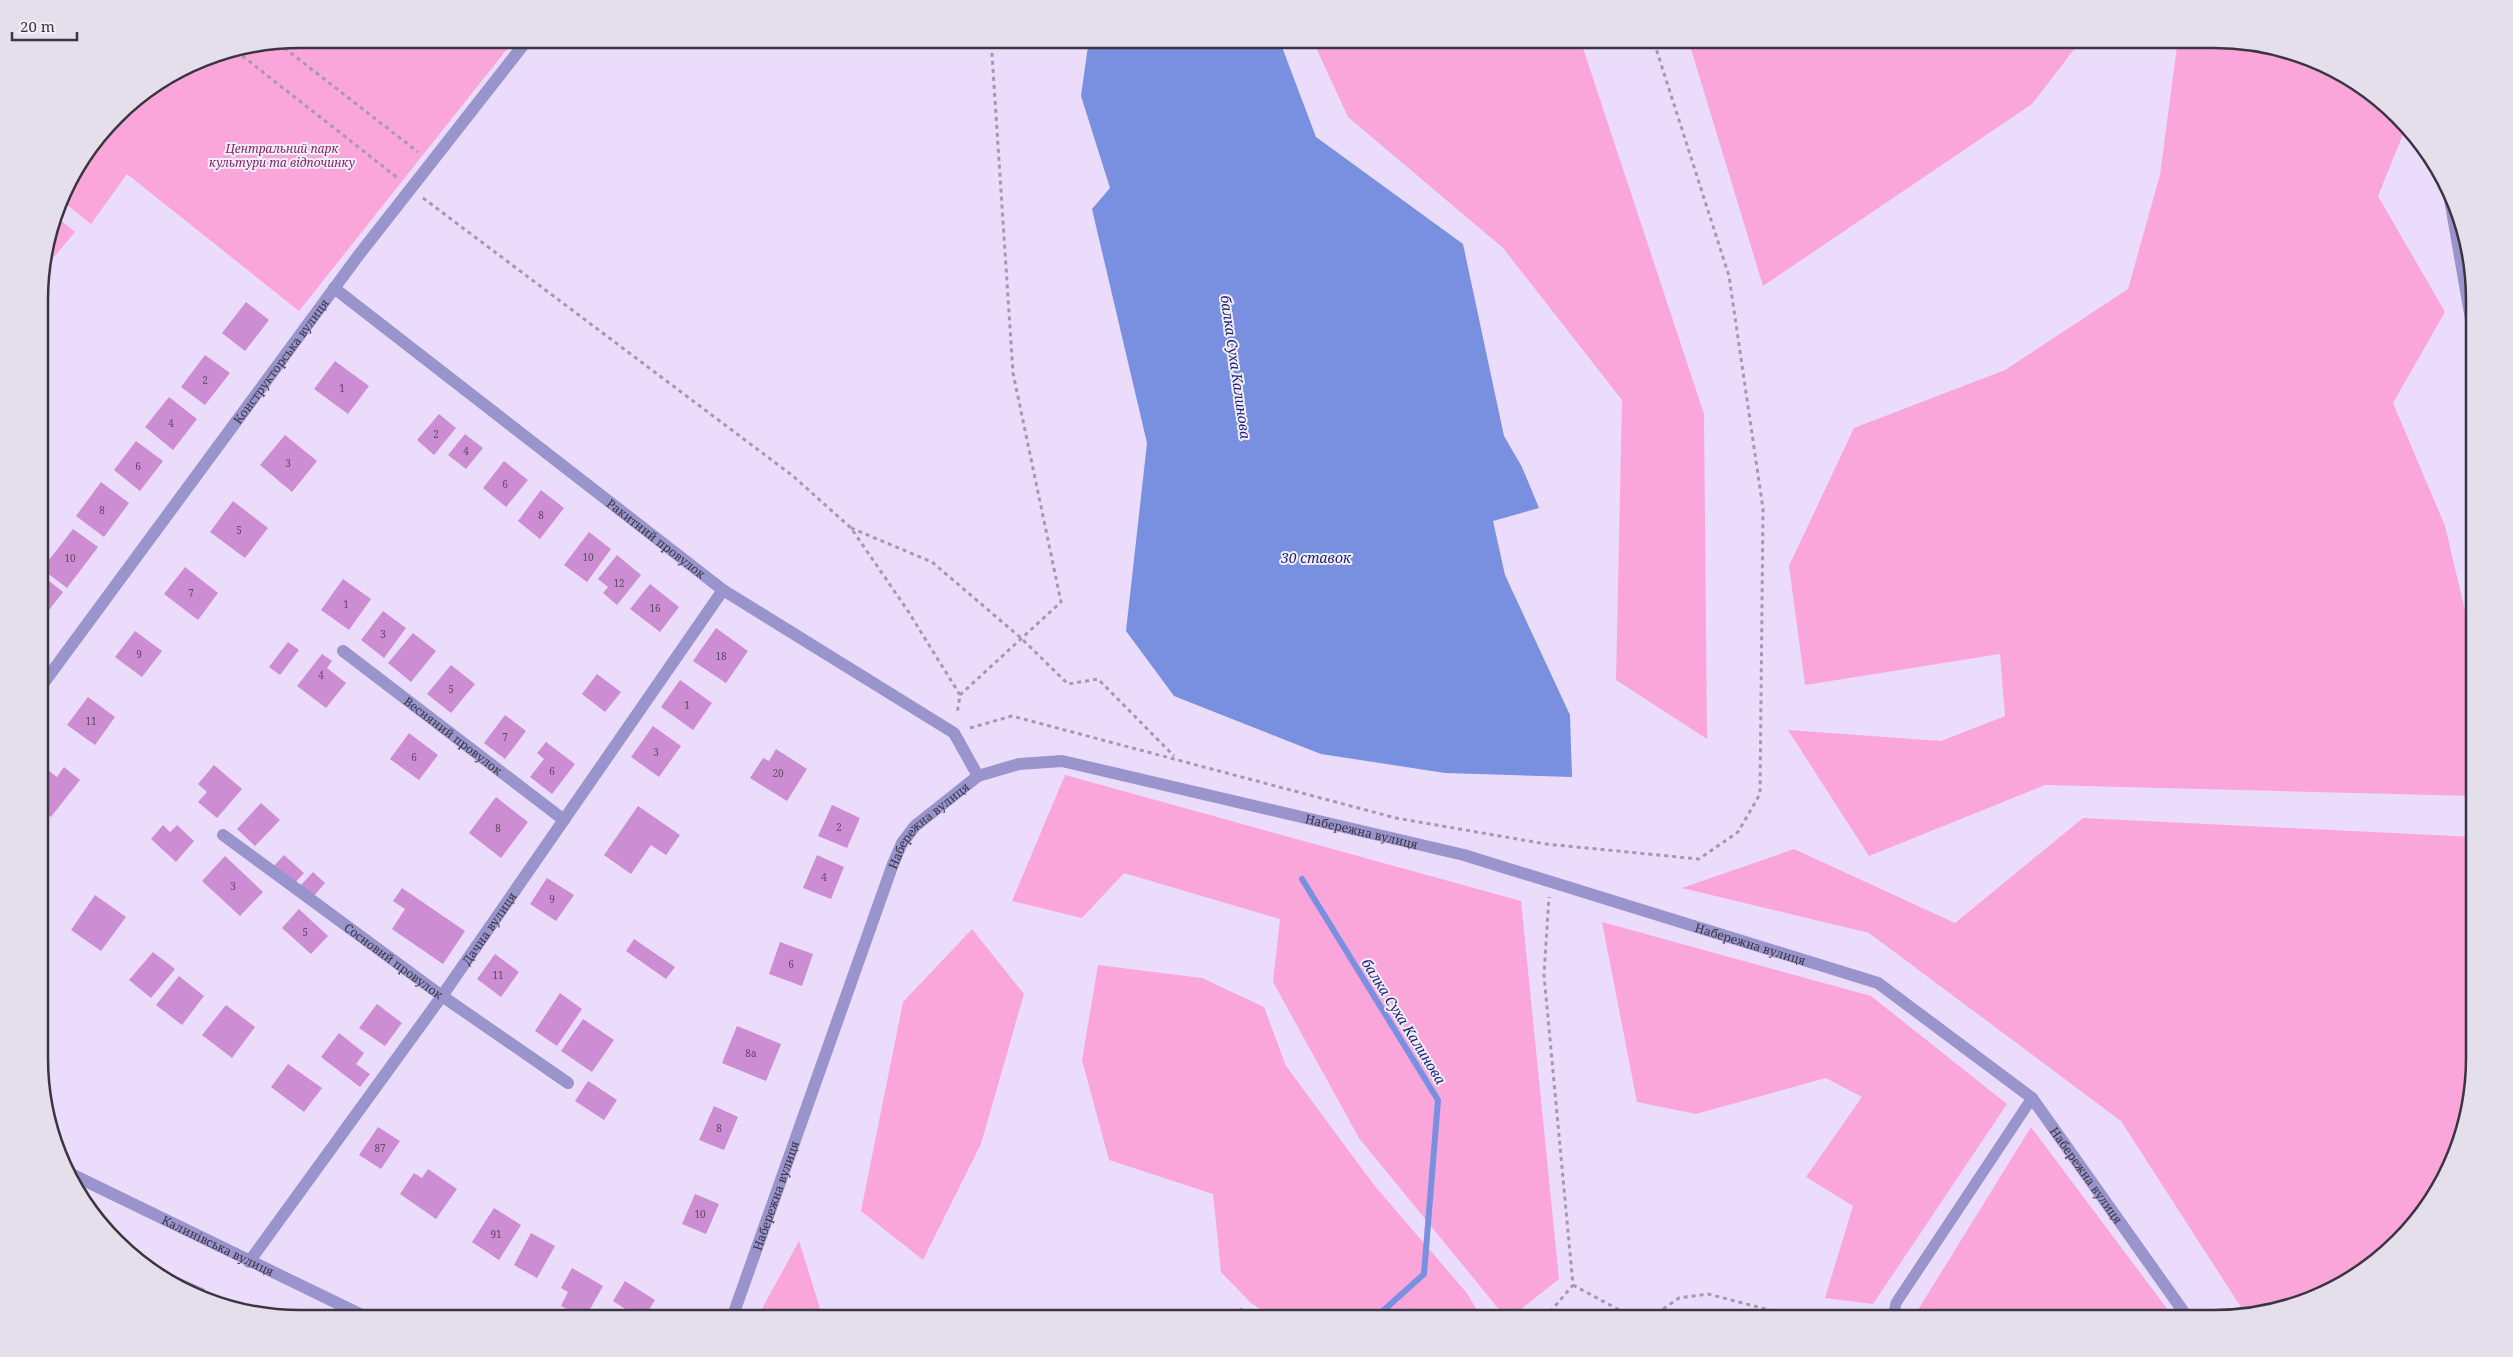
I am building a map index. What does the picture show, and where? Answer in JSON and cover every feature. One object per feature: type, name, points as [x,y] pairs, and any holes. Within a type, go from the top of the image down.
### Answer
[{"type":"street","name":"Конструкторська вулиця","points":[[48,677],[334,288],[522,47]]},
{"type":"street","points":[[2455,229],[2465,286]]},
{"type":"street","name":"Ракитний провулок","points":[[334,288],[723,590],[954,733],[978,776]]},
{"type":"street","name":"Дачна вулиця","points":[[249,1262],[442,996],[723,590]]},
{"type":"street","name":"Весняний провулок","points":[[343,651],[564,820]]},
{"type":"street","name":"Набережна вулиця","points":[[735,1310],[889,873],[902,844],[915,826],[978,776],[1019,764],[1062,761],[1464,855],[1878,983],[2032,1098],[2182,1310]]},
{"type":"street","name":"Сосновий провулок","points":[[223,835],[442,996],[568,1083]]},
{"type":"street","name":"Калинівська вулиця","points":[[78,1178],[351,1310]]},
{"type":"lane","points":[[1895,1310],[1896,1303],[2032,1098]]},
{"type":"path","points":[[992,47],[1013,373],[1060,602],[960,695],[954,733],[1012,716],[1176,758],[1396,818],[1546,844],[1699,859],[1738,832],[1760,794],[1763,509],[1729,276],[1656,47]]},
{"type":"path","points":[[284,48],[432,163]]},
{"type":"path","points":[[241,55],[411,189],[793,476],[851,528],[908,611],[960,695]]},
{"type":"path","points":[[851,528],[932,562],[1021,638],[1068,684],[1098,679],[1176,758]]},
{"type":"path","points":[[1550,882],[1544,975],[1574,1284],[1552,1310]]},
{"type":"path","points":[[1574,1284],[1620,1310]]},
{"type":"path","points":[[1662,1310],[1679,1298],[1708,1294],[1769,1310]]},
{"type":"green space","name":"Центральний парк культури та відпочинку","points":[[509,47],[299,311],[127,174],[91,224],[66,204],[90,160],[110,133],[133,110],[174,81],[203,67],[251,52],[283,48]]},
{"type":"green space","points":[[1316,47],[1583,47],[1704,414],[1707,739],[1616,680],[1622,400],[1503,248],[1348,117]]},
{"type":"green space","points":[[1690,47],[2076,47],[2032,104],[1763,286]]},
{"type":"green space","points":[[2177,47],[2213,47],[2262,52],[2310,67],[2353,90],[2380,110],[2403,133],[2378,196],[2445,312],[2393,403],[2445,526],[2466,614],[2466,796],[2045,785],[1869,856],[1788,730],[1941,741],[2005,716],[2000,654],[1805,685],[1789,566],[1854,428],[2005,370],[2128,289],[2160,175]]},
{"type":"green space","points":[[61,220],[75,232],[51,261]]},
{"type":"green space","points":[[1065,775],[1521,901],[1559,1279],[1520,1310],[1499,1310],[1359,1138],[1273,982],[1280,919],[1124,873],[1082,918],[1012,901]]},
{"type":"green space","points":[[2083,818],[2466,837],[2465,1074],[2457,1122],[2446,1154],[2432,1183],[2413,1211],[2392,1236],[2353,1267],[2325,1283],[2294,1296],[2262,1305],[2241,1308],[2121,1121],[1869,933],[1682,888],[1794,849],[1955,923]]},
{"type":"green space","points":[[1602,922],[1871,996],[2007,1104],[1873,1304],[1825,1298],[1853,1206],[1806,1177],[1862,1097],[1826,1078],[1696,1114],[1637,1102]]},
{"type":"green space","points":[[972,929],[1024,994],[981,1144],[923,1260],[861,1211],[903,1002]]},
{"type":"green space","points":[[1098,965],[1202,978],[1264,1007],[1286,1066],[1374,1185],[1466,1292],[1477,1310],[1262,1310],[1251,1303],[1221,1272],[1213,1194],[1109,1160],[1082,1060]]},
{"type":"green space","points":[[2031,1127],[2168,1310],[1918,1310]]},
{"type":"green space","points":[[799,1241],[821,1310],[761,1310]]},
{"type":"water","name":"30 ставок","points":[[1088,47],[1282,47],[1316,137],[1463,244],[1504,436],[1522,467],[1539,508],[1493,521],[1505,575],[1570,715],[1572,777],[1445,773],[1321,754],[1174,696],[1126,631],[1147,443],[1092,209],[1110,188],[1081,96]]},
{"type":"building","points":[[246,302],[269,320],[245,351],[222,333]]},
{"type":"building","points":[[205,355],[230,373],[205,405],[181,387]]},
{"type":"building","points":[[335,361],[369,386],[348,414],[314,389]]},
{"type":"building","points":[[169,397],[197,419],[173,450],[145,427]]},
{"type":"building","points":[[439,414],[456,428],[434,455],[417,440]]},
{"type":"building","points":[[465,434],[483,448],[466,469],[448,455]]},
{"type":"building","points":[[285,435],[317,461],[292,492],[260,465]]},
{"type":"building","points":[[136,441],[163,461],[140,491],[114,470]]},
{"type":"building","points":[[504,461],[528,480],[506,507],[483,488]]},
{"type":"building","points":[[101,482],[129,503],[104,537],[76,516]]},
{"type":"building","points":[[541,490],[564,508],[540,539],[518,521]]},
{"type":"building","points":[[233,501],[268,528],[245,558],[210,532]]},
{"type":"building","points":[[73,529],[98,547],[67,588],[48,574],[48,561]]},
{"type":"building","points":[[589,532],[611,549],[587,582],[564,565]]},
{"type":"building","points":[[617,555],[641,575],[617,605],[603,593],[608,587],[598,579]]},
{"type":"building","points":[[185,567],[218,593],[198,620],[164,594]]},
{"type":"building","points":[[343,579],[371,599],[349,630],[321,610]]},
{"type":"building","points":[[48,580],[63,592],[48,609]]},
{"type":"building","points":[[650,584],[679,607],[660,632],[630,609]]},
{"type":"building","points":[[383,611],[406,628],[384,658],[361,640]]},
{"type":"building","points":[[716,628],[748,651],[726,683],[693,661]]},
{"type":"building","points":[[135,631],[162,651],[142,677],[115,657]]},
{"type":"building","points":[[413,633],[436,651],[411,682],[388,663]]},
{"type":"building","points":[[288,642],[299,650],[280,675],[269,667]]},
{"type":"building","points":[[322,654],[332,661],[327,668],[346,683],[326,708],[297,686]]},
{"type":"building","points":[[451,665],[475,684],[451,713],[427,694]]},
{"type":"building","points":[[597,674],[621,692],[605,712],[582,694]]},
{"type":"building","points":[[680,680],[712,703],[693,730],[661,707]]},
{"type":"building","points":[[88,697],[115,717],[95,745],[67,725]]},
{"type":"building","points":[[505,715],[526,731],[505,759],[484,743]]},
{"type":"building","points":[[653,726],[681,746],[659,777],[631,757]]},
{"type":"building","points":[[409,733],[438,755],[419,780],[390,759]]},
{"type":"building","points":[[546,742],[575,764],[552,794],[530,777],[544,759],[537,753]]},
{"type":"building","points":[[776,749],[807,769],[787,801],[750,778],[763,758],[769,761]]},
{"type":"building","points":[[214,765],[242,789],[217,818],[198,802],[207,792],[198,784]]},
{"type":"building","points":[[64,767],[80,780],[51,817],[48,815],[48,770],[57,777]]},
{"type":"building","points":[[496,797],[528,822],[501,858],[469,833]]},
{"type":"building","points":[[261,803],[280,820],[255,846],[237,829]]},
{"type":"building","points":[[832,805],[860,818],[847,848],[818,836]]},
{"type":"building","points":[[638,806],[680,835],[666,855],[651,845],[631,874],[604,855]]},
{"type":"building","points":[[163,825],[170,832],[177,825],[194,841],[176,862],[151,839]]},
{"type":"building","points":[[284,855],[304,873],[294,884],[274,866]]},
{"type":"building","points":[[817,855],[844,867],[831,899],[803,888]]},
{"type":"building","points":[[225,856],[263,892],[240,916],[202,881]]},
{"type":"building","points":[[313,872],[325,883],[313,897],[300,886]]},
{"type":"building","points":[[547,878],[574,895],[556,921],[530,904]]},
{"type":"building","points":[[402,888],[465,931],[443,964],[392,929],[405,909],[393,901]]},
{"type":"building","points":[[95,895],[126,917],[101,951],[71,930]]},
{"type":"building","points":[[299,909],[328,936],[311,954],[282,928]]},
{"type":"building","points":[[634,939],[675,967],[666,979],[626,951]]},
{"type":"building","points":[[780,942],[813,954],[802,986],[769,974]]},
{"type":"building","points":[[153,952],[175,969],[151,998],[129,980]]},
{"type":"building","points":[[495,954],[519,972],[501,997],[477,979]]},
{"type":"building","points":[[179,976],[204,996],[182,1025],[156,1005]]},
{"type":"building","points":[[560,993],[582,1009],[557,1046],[535,1031]]},
{"type":"building","points":[[377,1004],[402,1023],[385,1046],[359,1028]]},
{"type":"building","points":[[226,1005],[255,1027],[232,1058],[202,1035]]},
{"type":"building","points":[[583,1019],[614,1040],[592,1072],[561,1051]]},
{"type":"building","points":[[737,1026],[781,1044],[766,1081],[722,1063]]},
{"type":"building","points":[[339,1033],[364,1053],[356,1064],[370,1074],[360,1087],[321,1057]]},
{"type":"building","points":[[288,1064],[322,1088],[304,1112],[271,1087]]},
{"type":"building","points":[[588,1081],[617,1100],[604,1120],[575,1101]]},
{"type":"building","points":[[714,1106],[738,1117],[724,1150],[699,1140]]},
{"type":"building","points":[[378,1127],[400,1141],[381,1169],[359,1155]]},
{"type":"building","points":[[428,1169],[457,1189],[436,1219],[400,1194],[414,1173],[422,1178]]},
{"type":"building","points":[[695,1194],[719,1204],[706,1234],[682,1224]]},
{"type":"building","points":[[494,1208],[521,1225],[499,1260],[472,1242]]},
{"type":"building","points":[[531,1233],[555,1246],[537,1278],[514,1265]]},
{"type":"building","points":[[572,1268],[603,1286],[590,1310],[569,1310],[561,1306],[568,1292],[561,1288]]},
{"type":"building","points":[[173,1275],[205,1289],[203,1290]]},
{"type":"building","points":[[625,1281],[655,1300],[649,1310],[627,1310],[613,1301]]},
{"type":"waterway","name":"балка Суха Калинова","points":[[1302,879],[1438,1100],[1424,1274],[1384,1310]]}]
